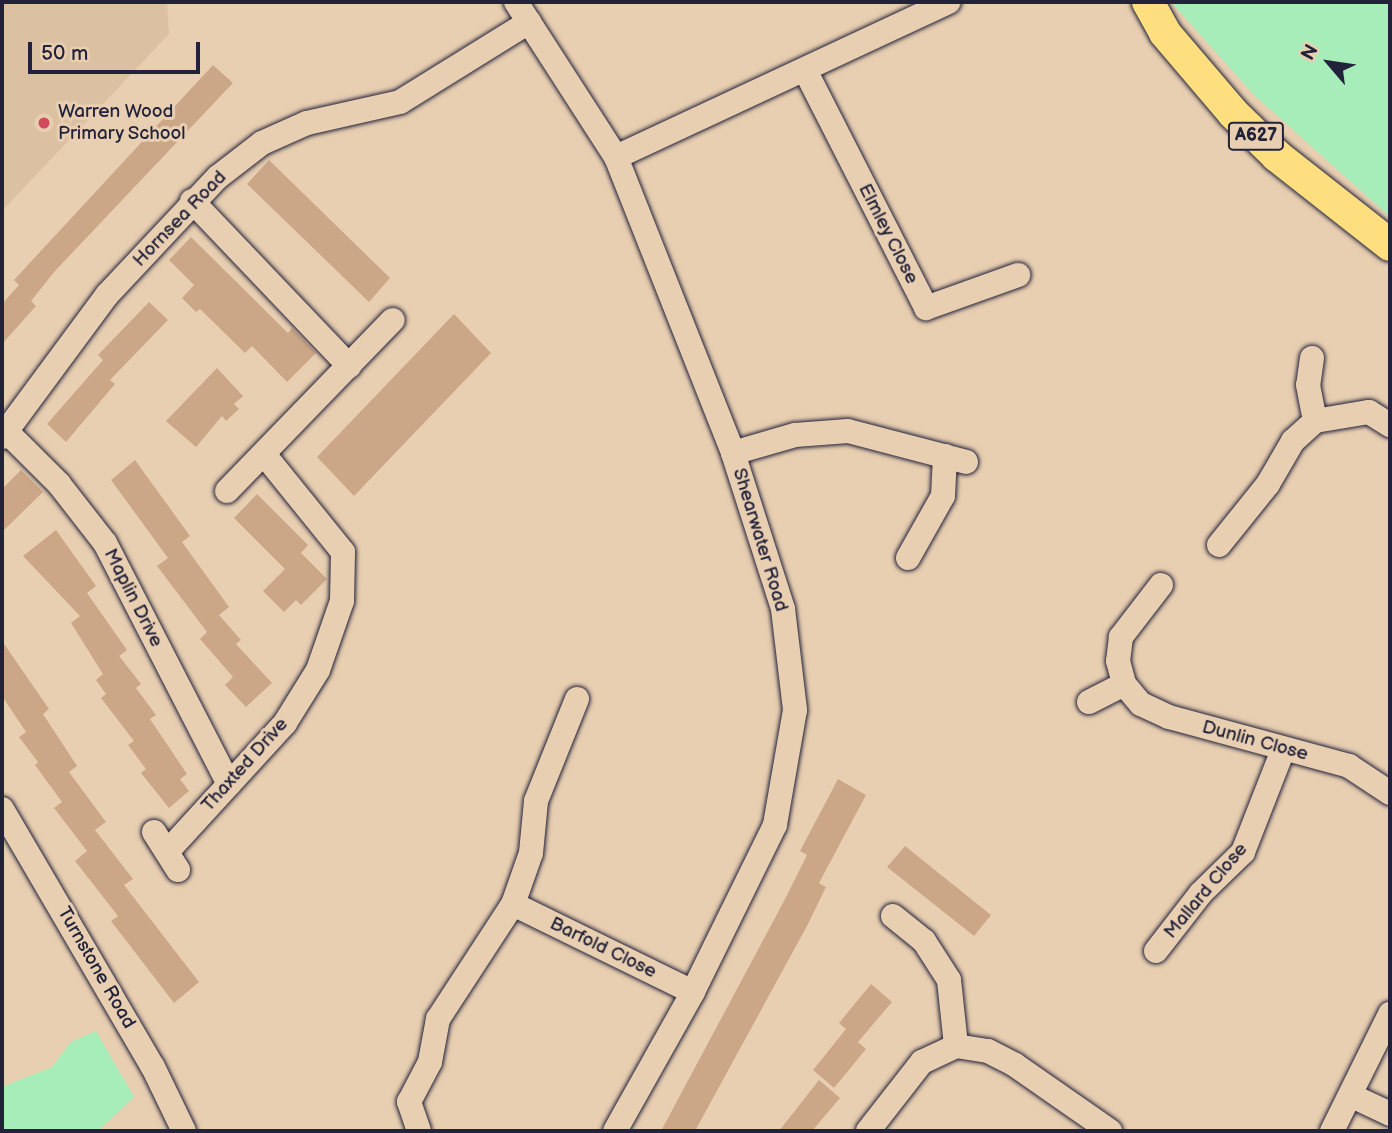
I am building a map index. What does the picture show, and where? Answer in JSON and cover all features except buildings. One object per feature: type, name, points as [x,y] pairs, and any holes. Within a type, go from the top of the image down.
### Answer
[{"type":"main road","name":"A627","points":[[1148,2],[1165,33],[1233,113],[1277,156],[1390,245]]},
{"type":"street","points":[[615,157],[806,72],[949,2]]},
{"type":"street","name":"Shearwater Road","points":[[522,12],[615,157],[733,453],[783,609],[795,710],[775,825],[693,992],[615,1131]]},
{"type":"street","name":"Hornsea Road","points":[[5,434],[107,295],[192,201],[262,143],[307,123],[400,102],[522,12]]},
{"type":"street","name":"Elmley Close","points":[[806,72],[926,309],[1018,275]]},
{"type":"street","points":[[192,201],[349,366]]},
{"type":"street","points":[[228,491],[393,320]]},
{"type":"street","points":[[1312,358],[1308,385],[1315,421]]},
{"type":"street","points":[[1219,545],[1268,484],[1293,441],[1315,421],[1369,412],[1390,425]]},
{"type":"street","points":[[733,453],[795,435],[848,431],[955,459],[943,496],[908,558]]},
{"type":"street","name":"Maplin Drive","points":[[5,434],[59,484],[105,543],[229,784]]},
{"type":"street","name":"Thaxted Drive","points":[[166,851],[285,723],[318,670],[342,601],[346,574],[343,552],[325,524],[264,454]]},
{"type":"street","points":[[1089,702],[1124,684],[1118,661],[1121,637],[1161,584]]},
{"type":"street","name":"Dunlin Close","points":[[1124,684],[1141,704],[1169,718],[1349,766],[1390,793]]},
{"type":"street","points":[[419,1131],[409,1102],[430,1062],[438,1019],[513,904],[531,853],[536,801],[577,699]]},
{"type":"street","name":"Mallard Close","points":[[1156,951],[1201,893],[1243,852],[1283,750]]},
{"type":"street","name":"Turnstone Road","points":[[5,823],[144,1052],[184,1131]]},
{"type":"street","name":"Barfold Close","points":[[513,904],[693,992]]},
{"type":"street","points":[[902,928],[937,956],[948,980],[956,1046]]},
{"type":"street","points":[[1332,1131],[1352,1096],[1390,1014]]},
{"type":"street","points":[[868,1131],[922,1062],[956,1046],[988,1051],[1015,1065],[1110,1131]]},
{"type":"street","points":[[1352,1096],[1390,1114]]},
{"type":"shaded area","name":"Warren Wood Primary School","points":[[2,2],[167,2],[169,34],[2,211]]},
{"type":"green space","points":[[1171,2],[1390,2],[1390,217],[1254,95]]},
{"type":"green space","points":[[96,1031],[134,1097],[98,1131],[2,1131],[2,1087],[52,1067],[71,1042]]},
{"type":"place","name":"Warren Wood Primary School","points":[[44,123]]}]
